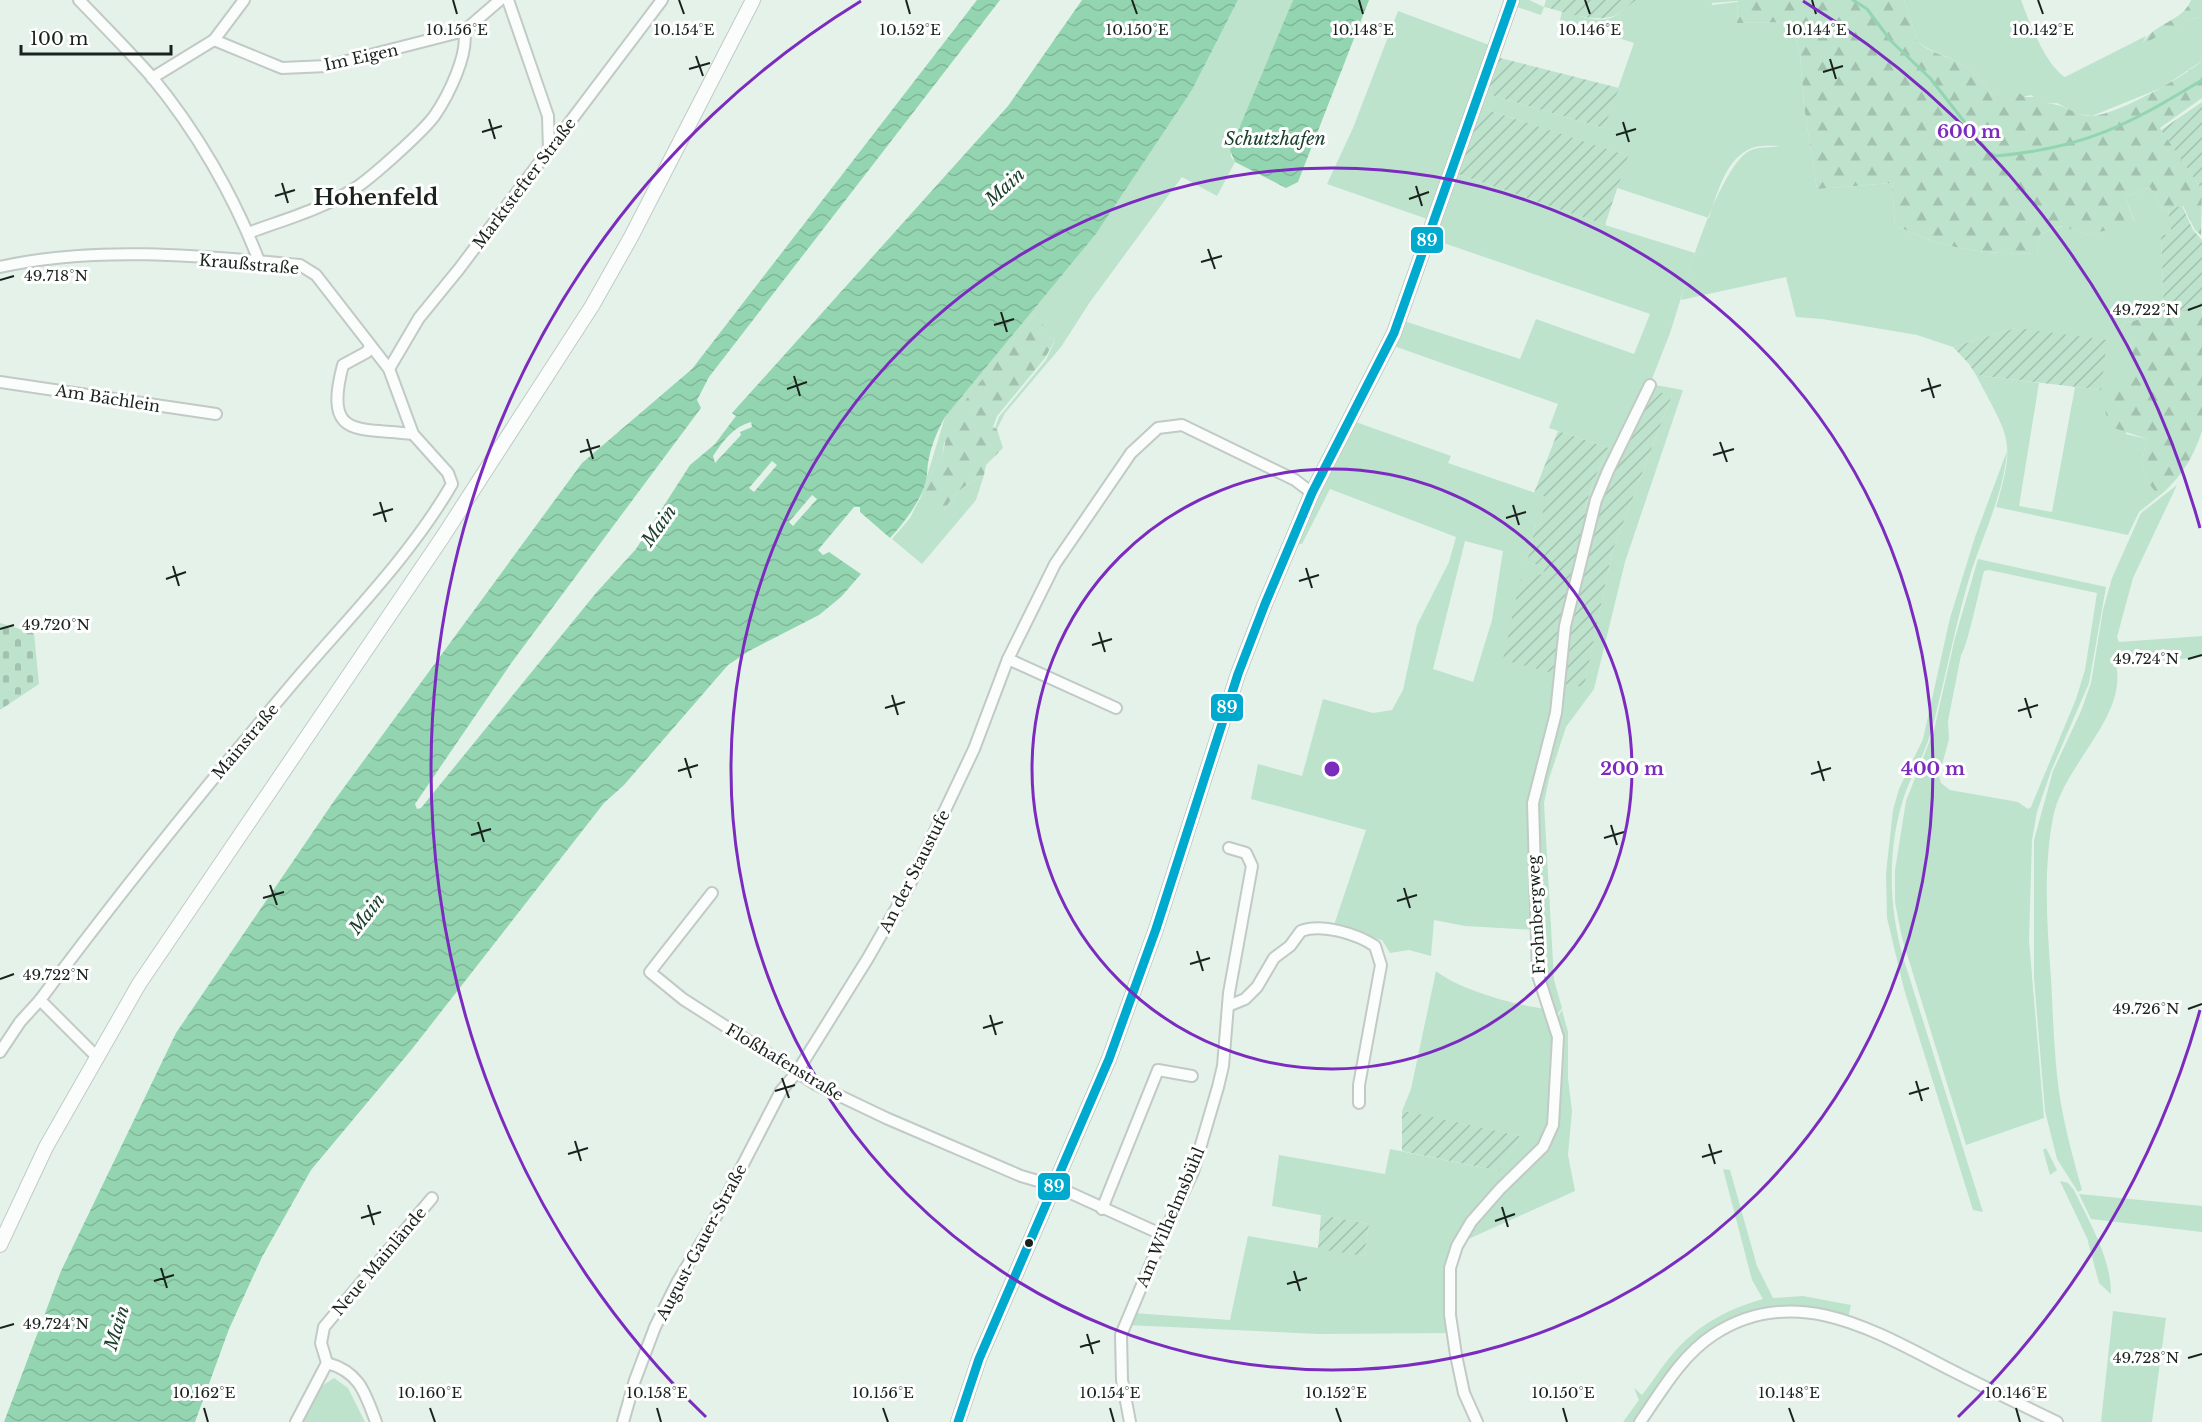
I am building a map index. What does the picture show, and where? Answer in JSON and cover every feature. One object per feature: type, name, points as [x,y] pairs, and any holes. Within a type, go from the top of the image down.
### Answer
[{"type":"main road","points":[[0,1245],[46,1147],[139,984],[442,538],[592,306],[631,237],[753,0]]},
{"type":"main road","points":[[958,1422],[979,1359],[1109,1059],[1155,929],[1238,674],[1312,493],[1381,363],[1430,238],[1512,0]]},
{"type":"street","points":[[79,0],[152,78],[186,124],[248,233],[259,261]]},
{"type":"street","points":[[152,78],[214,40],[244,0]]},
{"type":"street","name":"Im Eigen","points":[[214,40],[282,68],[327,66],[464,31],[500,0]]},
{"type":"street","points":[[508,0],[548,116],[549,151]]},
{"type":"street","name":"Marktstefter Straße","points":[[389,369],[419,318],[549,151],[662,0]]},
{"type":"street","points":[[248,233],[354,189],[406,144],[434,116],[461,61],[466,39],[464,31]]},
{"type":"street","name":"Kraußstraße","points":[[0,267],[75,256],[259,261],[300,265],[316,275],[389,369],[413,434],[448,473],[452,484]]},
{"type":"street","points":[[370,346],[368,352],[343,365],[339,379],[339,415],[343,423],[352,428],[413,434]]},
{"type":"street","name":"Am Bächlein","points":[[0,382],[216,414]]},
{"type":"street","name":"Frohnbergweg","points":[[1477,1422],[1464,1393],[1456,1355],[1449,1304],[1450,1268],[1457,1246],[1471,1222],[1500,1189],[1543,1147],[1553,1125],[1558,1037],[1538,975],[1533,803],[1556,713],[1565,626],[1596,500],[1650,385]]},
{"type":"street","name":"An der Staustufe","points":[[797,1072],[868,958],[909,886],[974,750],[1008,659],[1055,564],[1131,453],[1158,428],[1173,424],[1191,428],[1295,480],[1312,493]]},
{"type":"street","name":"Mainstraße","points":[[0,1052],[20,1022],[40,1000],[108,908],[242,743],[394,568],[436,513],[452,484]]},
{"type":"street","points":[[1008,659],[1116,708]]},
{"type":"street","name":"Am Wilhelmsbühl","points":[[1130,1422],[1122,1380],[1121,1335],[1162,1235],[1192,1172],[1223,1066],[1228,1006],[1252,866],[1246,853],[1229,848]]},
{"type":"street","name":"Floßhafenstraße","points":[[712,893],[650,972],[683,999],[817,1085],[886,1118],[1021,1176],[1055,1186],[1162,1235]]},
{"type":"street","points":[[1228,1006],[1245,999],[1257,987],[1274,958],[1290,946],[1301,931],[1319,927],[1365,939],[1376,946],[1382,965],[1359,1085],[1359,1103]]},
{"type":"street","points":[[40,1000],[97,1057]]},
{"type":"street","points":[[1102,1209],[1158,1070],[1192,1076]]},
{"type":"street","name":"August-Gauer-Straße","points":[[623,1422],[635,1380],[655,1327],[678,1281],[710,1228],[781,1091],[797,1072]]},
{"type":"street","name":"Neue Mainlände","points":[[327,1363],[321,1343],[324,1328],[432,1198]]},
{"type":"street","points":[[1640,1422],[1678,1369],[1696,1348],[1712,1335],[1754,1316],[1794,1311],[1834,1316],[1868,1329],[2057,1422]]},
{"type":"street","points":[[296,1422],[327,1363],[350,1372],[363,1392],[376,1422]]},
{"type":"green space","points":[[1238,0],[1293,0],[1261,81],[1231,146],[1231,157],[1235,162],[1217,196],[1182,177],[1090,302],[1061,347],[1005,413],[997,429],[995,428],[999,417],[1046,360],[1055,340],[1050,338],[1035,313],[966,401],[973,413],[973,420],[944,443],[942,458],[933,469],[919,503],[944,511],[961,490],[984,475],[976,500],[922,564],[892,539],[910,518],[921,496],[945,417],[1096,234],[1192,90]]},
{"type":"green space","points":[[1516,0],[1529,0],[1544,7],[1541,15],[1514,6]]},
{"type":"green space","points":[[1546,0],[1637,0],[1614,16],[1596,18],[1544,7]]},
{"type":"green space","points":[[1637,0],[1711,0],[1712,5],[1738,2],[1737,23],[1791,22],[1800,53],[1804,106],[1817,189],[1892,183],[1895,225],[1930,240],[1964,249],[1999,253],[2037,253],[2040,234],[2063,226],[2087,235],[2135,222],[2125,197],[2150,187],[2163,210],[2168,209],[2173,234],[2161,235],[2164,314],[2123,323],[2121,334],[2132,346],[2126,434],[2147,439],[2143,454],[2144,473],[2156,491],[2164,492],[2139,512],[2128,535],[1996,507],[2006,466],[2006,438],[1996,412],[1976,375],[2039,383],[2019,506],[2052,512],[2075,387],[2101,390],[2016,328],[1953,347],[1917,335],[1822,319],[1796,317],[1786,277],[1681,300],[1708,218],[1617,188],[1627,156],[1479,107],[1484,93],[1604,128],[1634,43],[1612,36],[1610,31],[1560,20],[1562,11],[1605,19],[1618,14]],"holes":[[[1780,146],[1753,149],[1738,161],[1712,208],[1723,178],[1735,160],[1752,148]]]},
{"type":"green space","points":[[1711,0],[1904,0],[1918,42],[1968,69],[1996,100],[2010,100],[2019,93],[2025,97],[2037,97],[2045,104],[2057,105],[2089,116],[2100,115],[2130,104],[2180,77],[2202,61],[2202,98],[2160,128],[2202,190],[2201,235],[2195,230],[2183,206],[2163,210],[2150,187],[2125,197],[2135,223],[2087,235],[2062,226],[2040,234],[2037,253],[1999,253],[1964,249],[1930,240],[1895,225],[1892,183],[1817,189],[1804,106],[1800,53],[1791,22],[1737,23],[1738,1],[1711,3]]},
{"type":"green space","points":[[1904,0],[2021,0],[2033,31],[2045,53],[2065,77],[2146,36],[2143,43],[2191,19],[2202,17],[2202,61],[2161,88],[2092,116],[2075,113],[2057,103],[2045,104],[2031,95],[2010,100],[1996,100],[1968,69],[1918,42]]},
{"type":"green space","points":[[2191,0],[2202,0],[2202,17],[2191,19],[2143,44],[2153,31],[2181,13]]},
{"type":"green space","points":[[1398,11],[1492,46],[1433,221],[1327,184],[1353,128]]},
{"type":"green space","points":[[1496,57],[1619,88],[1604,128],[1484,93]]},
{"type":"green space","points":[[2202,102],[2202,190],[2161,130]]},
{"type":"green space","points":[[1479,107],[1628,156],[1605,225],[1455,173]]},
{"type":"green space","points":[[1455,173],[1605,225],[1695,253],[1670,333],[1650,384],[1683,390],[1625,562],[1594,689],[1566,727],[1549,779],[1544,803],[1554,980],[1562,1008],[1554,1019],[1541,983],[1536,930],[1465,926],[1434,920],[1431,956],[1409,950],[1390,953],[1382,940],[1333,928],[1366,830],[1251,799],[1258,764],[1302,776],[1323,699],[1373,713],[1392,710],[1403,690],[1417,625],[1449,562],[1456,537],[1330,489],[1302,544],[1292,543],[1353,421],[1451,456],[1448,463],[1547,497],[1540,525],[1536,524],[1527,562],[1545,567],[1543,575],[1559,683],[1584,686],[1612,552],[1672,395],[1647,401],[1623,455],[1593,511],[1585,509],[1595,477],[1609,448],[1549,428],[1558,404],[1391,345],[1401,320],[1520,359],[1536,319],[1634,354],[1650,314],[1432,239]],"holes":[[[1465,541],[1503,551],[1492,620],[1473,682],[1433,669]]]},
{"type":"green space","points":[[2182,206],[2193,230],[2202,240],[2202,306],[2164,314],[2161,235],[2172,234],[2168,209]]},
{"type":"green space","points":[[2202,306],[2202,431],[2191,457],[2177,478],[2164,492],[2156,492],[2144,473],[2143,454],[2147,439],[2108,426],[2105,409],[2108,388],[2128,390],[2132,346],[2121,334],[2123,323]]},
{"type":"green space","points":[[1036,312],[1050,338],[1055,340],[1045,358],[997,416],[993,427],[997,429],[1003,448],[986,465],[984,475],[961,490],[944,511],[924,510],[919,503],[933,469],[942,457],[949,425],[973,420],[973,413],[965,401]]},
{"type":"green space","points":[[2016,328],[2107,340],[2101,390],[1976,375],[1953,347]]},
{"type":"green space","points":[[1671,392],[1672,395],[1612,552],[1584,687],[1559,683],[1560,675],[1503,660],[1520,580],[1543,574],[1545,567],[1527,562],[1536,524],[1540,525],[1546,497],[1534,493],[1558,431],[1609,448],[1595,477],[1585,508],[1594,511],[1614,458],[1619,460],[1623,455],[1647,401],[1653,394]]},
{"type":"green space","points":[[2007,451],[1998,496],[1966,589],[1931,732],[1900,811],[1895,832],[1892,874],[1894,916],[1903,957],[1983,1212],[1973,1210],[1904,989],[1887,918],[1886,873],[1893,810],[1899,789],[1923,739],[1950,618],[1975,537]]},
{"type":"green space","points":[[2177,485],[2133,578],[2117,637],[2119,642],[2202,636],[2202,657],[2116,665],[2117,684],[2112,704],[2104,723],[2068,779],[2053,818],[2050,838],[2047,918],[2056,1064],[2063,1117],[2082,1190],[2078,1192],[2057,1159],[2045,1111],[2034,978],[2034,840],[2053,771],[2081,711],[2091,683],[2103,610],[2112,578],[2141,513]]},
{"type":"green space","points":[[1978,559],[2106,587],[2089,683],[2051,771],[2037,812],[2032,840],[2029,940],[2044,1118],[1966,1145],[1902,938],[1895,902],[1895,870],[1906,801],[1934,730],[1955,638]],"holes":[[[1989,570],[2097,593],[2085,670],[2076,699],[2031,807],[2028,809],[2018,802],[1950,790],[1941,783],[1939,776],[1949,739],[1948,721],[1961,655],[1970,629],[1984,571]]]},
{"type":"green space","points":[[0,623],[34,633],[39,684],[0,710]]},
{"type":"green space","points":[[1436,971],[1474,991],[1548,1009],[1557,1037],[1555,1084],[1559,1039],[1555,1021],[1562,1010],[1568,1032],[1568,1078],[1572,1111],[1568,1155],[1575,1191],[1464,1241],[1456,1262],[1455,1278],[1453,1276],[1450,1280],[1454,1258],[1463,1236],[1514,1174],[1479,1208],[1458,1244],[1452,1264],[1449,1285],[1451,1333],[1319,1334],[1127,1325],[1133,1313],[1230,1320],[1248,1236],[1364,1256],[1369,1224],[1272,1206],[1279,1155],[1385,1174],[1390,1149],[1499,1171],[1520,1136],[1402,1111],[1411,1089]]},
{"type":"green space","points":[[1402,1111],[1520,1136],[1499,1171],[1402,1151]]},
{"type":"green space","points":[[2046,1148],[2057,1170],[2050,1175],[2043,1150]]},
{"type":"green space","points":[[1723,1169],[1730,1170],[1757,1266],[1773,1298],[1803,1296],[1851,1305],[1848,1318],[1794,1308],[1710,1334],[1636,1422],[1623,1422],[1639,1400],[1634,1388],[1642,1395],[1667,1361],[1687,1339],[1722,1315],[1763,1299],[1752,1280]]},
{"type":"green space","points":[[2060,1181],[2068,1183],[2074,1190],[2092,1227],[2107,1267],[2111,1294],[2099,1283],[2087,1238]]},
{"type":"green space","points":[[2079,1194],[2202,1206],[2202,1232],[2091,1219]]},
{"type":"green space","points":[[1321,1215],[1369,1224],[1364,1256],[1318,1249]]},
{"type":"green space","points":[[2113,1311],[2166,1318],[2152,1422],[2101,1422]]},
{"type":"green space","points":[[334,1378],[348,1388],[365,1422],[303,1422],[319,1388]]},
{"type":"water","name":"Main","points":[[977,0],[1000,0],[709,377],[697,400],[701,408],[512,662],[415,804],[417,809],[421,808],[596,593],[636,549],[690,465],[715,444],[736,416],[732,413],[1008,106],[1082,0],[1238,0],[1192,90],[1096,234],[945,417],[933,444],[922,491],[902,524],[890,538],[860,512],[860,507],[854,507],[818,550],[823,555],[829,552],[861,574],[841,597],[819,615],[749,651],[728,665],[624,785],[604,803],[412,1049],[311,1170],[262,1257],[229,1329],[195,1422],[4,1422],[61,1271],[176,1033],[334,801],[582,463],[692,369]],"holes":[[[751,422],[752,427],[740,432],[741,435],[715,463],[713,456],[725,440],[739,427]],[[772,461],[777,465],[754,492],[749,488]],[[812,495],[817,499],[793,526],[789,522]]]},
{"type":"water","name":"Schutzhafen","points":[[1293,0],[1369,0],[1298,182],[1286,188],[1235,162],[1230,150]]},
{"type":"waterway","points":[[1853,0],[1867,9],[1891,41],[1930,78],[1988,152],[1996,156],[2055,147],[2105,132],[2151,110],[2202,80]]},
{"type":"transit line","name":"89","points":[[958,1422],[979,1359],[1109,1059],[1156,929],[1238,674],[1265,604],[1312,493],[1394,333],[1512,0]]},
{"type":"district","name":"Hohenfeld","points":[[376,197]]}]
